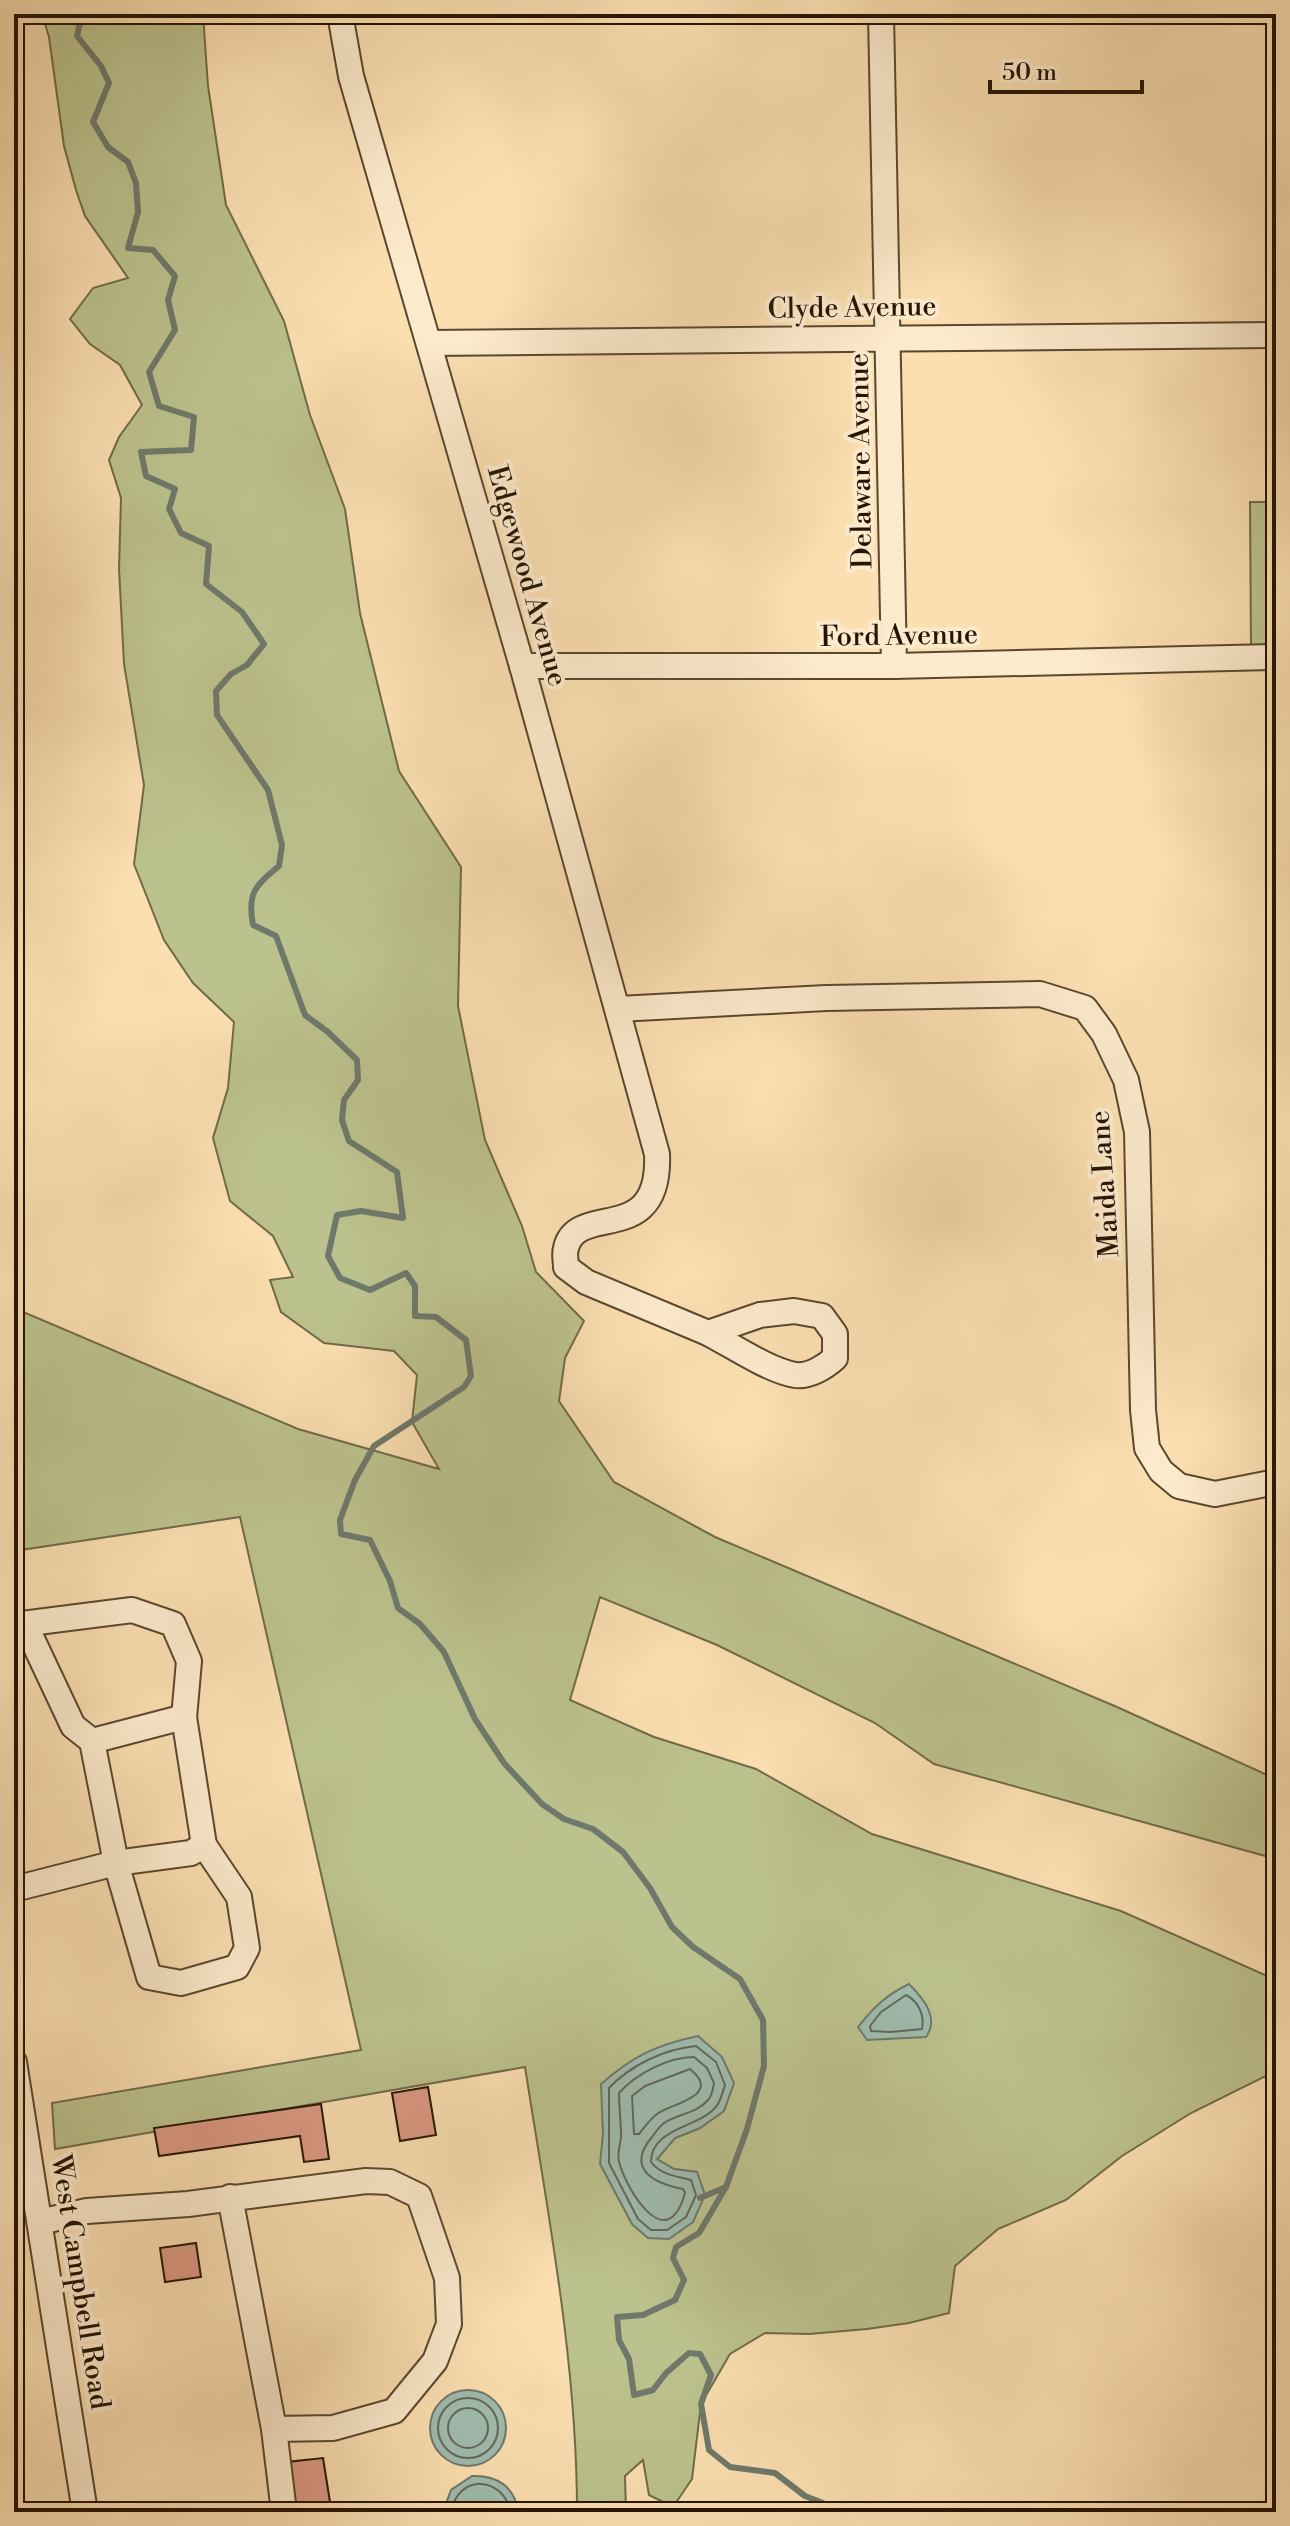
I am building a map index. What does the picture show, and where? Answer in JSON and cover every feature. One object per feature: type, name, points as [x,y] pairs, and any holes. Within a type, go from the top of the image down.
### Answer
[{"type":"street","name":"Edgewood Avenue","points":[[340,14],[351,76],[522,666],[657,1154],[658,1178],[651,1198],[639,1211],[589,1226],[574,1235],[566,1247],[566,1267],[586,1282],[708,1333]]},
{"type":"street","name":"Delaware Avenue","points":[[881,14],[894,666]]},
{"type":"street","name":"Clyde Avenue","points":[[429,343],[1276,335]]},
{"type":"street","name":"Ford Avenue","points":[[522,666],[894,666],[1276,657]]},
{"type":"street","name":"Maida Lane","points":[[618,1009],[826,998],[1040,994],[1085,1008],[1104,1034],[1126,1080],[1137,1132],[1143,1410],[1147,1448],[1161,1471],[1179,1486],[1215,1494],[1276,1482]]},
{"type":"street","points":[[794,1311],[822,1316],[835,1334],[835,1358],[825,1367],[796,1375],[767,1364],[708,1333],[760,1315],[794,1311]]},
{"type":"street","points":[[132,1610],[173,1624],[189,1661],[184,1718],[204,1845],[239,1897],[247,1948],[237,1967],[181,1983],[149,1977],[116,1863],[92,1741],[73,1726],[19,1624],[132,1610]]},
{"type":"street","points":[[92,1741],[184,1718]]},
{"type":"street","points":[[14,1889],[116,1863],[191,1853],[204,1845]]},
{"type":"street","name":"West Campbell Road","points":[[14,2062],[85,2512]]},
{"type":"street","points":[[40,2222],[87,2211],[188,2204],[366,2181],[390,2182],[419,2196],[447,2278],[449,2324],[435,2361],[394,2411],[333,2428],[274,2429]]},
{"type":"street","points":[[230,2197],[274,2429],[284,2512]]},
{"type":"green space","points":[[42,14],[203,14],[208,86],[226,205],[284,321],[310,415],[345,509],[360,613],[399,771],[461,867],[458,1006],[485,1140],[522,1226],[536,1272],[584,1321],[565,1358],[559,1401],[614,1482],[715,1537],[1117,1707],[1276,1779],[1276,1859],[934,1764],[875,1723],[717,1645],[600,1597],[570,1700],[654,1737],[756,1769],[872,1834],[1121,1911],[1276,1980],[1276,2071],[1191,2113],[1122,2156],[1066,2200],[998,2229],[955,2266],[949,2313],[867,2329],[809,2334],[765,2333],[730,2354],[701,2404],[692,2479],[673,2507],[649,2495],[643,2460],[625,2476],[626,2512],[577,2512],[567,2344],[525,2067],[55,2149],[52,2103],[361,2050],[240,1517],[14,1551],[14,1308],[298,1429],[439,1469],[412,1422],[417,1375],[394,1351],[324,1343],[281,1312],[270,1280],[293,1277],[273,1236],[230,1201],[213,1138],[228,1088],[234,1022],[193,983],[164,940],[134,864],[144,785],[124,664],[119,569],[121,498],[109,460],[119,437],[142,405],[120,365],[90,344],[70,319],[93,288],[128,278],[85,216],[76,190],[64,146],[49,37]],"holes":[[[700,2128],[675,2138],[657,2159],[674,2169],[697,2172],[601,2164],[603,2135]]]},
{"type":"green space","points":[[1250,502],[1276,502],[1276,647],[1251,647]]},
{"type":"water","points":[[909,1984],[928,2009],[931,2023],[926,2037],[867,2040],[858,2027],[880,2002]]},
{"type":"water","points":[[698,2036],[722,2057],[734,2083],[724,2111],[700,2128],[675,2138],[657,2159],[674,2169],[697,2172],[705,2195],[693,2222],[669,2239],[648,2238],[632,2224],[600,2164],[603,2134],[601,2084],[646,2053]]},
{"type":"water","points":[[468,2390],[482,2393],[495,2401],[503,2414],[506,2428],[503,2442],[495,2455],[482,2463],[468,2466],[454,2463],[441,2455],[433,2442],[430,2428],[433,2414],[441,2401],[454,2393]]},
{"type":"water","points":[[472,2476],[503,2484],[513,2495],[518,2512],[443,2512],[451,2490]]},
{"type":"building","points":[[428,2087],[436,2135],[400,2141],[392,2093]]},
{"type":"building","points":[[321,2104],[329,2159],[304,2162],[300,2136],[159,2156],[154,2128]]},
{"type":"building","points":[[196,2243],[201,2277],[165,2282],[160,2248]]},
{"type":"building","points":[[323,2458],[330,2502],[293,2507],[287,2462]]},
{"type":"waterway","points":[[82,14],[77,36],[101,66],[109,83],[93,122],[108,147],[128,162],[136,183],[138,212],[128,248],[153,250],[175,276],[168,300],[175,330],[149,372],[159,406],[194,417],[191,450],[141,452],[146,476],[175,489],[169,509],[181,533],[209,546],[206,584],[242,612],[264,644],[247,665],[231,674],[216,691],[217,715],[268,790],[282,845],[279,866],[264,879],[252,898],[253,925],[276,936],[305,1015],[357,1060],[358,1080],[344,1100],[342,1120],[349,1141],[397,1172],[403,1218],[361,1211],[337,1215],[328,1256],[340,1278],[370,1290],[406,1273],[415,1286],[415,1316],[436,1317],[466,1340],[471,1376],[464,1387],[374,1446],[355,1480],[340,1520],[341,1534],[370,1540],[390,1581],[398,1608],[420,1624],[444,1652],[475,1719],[504,1763],[542,1804],[564,1819],[593,1829],[623,1852],[650,1888],[672,1927],[693,1947],[740,1979],[763,2020],[764,2066],[747,2129],[726,2187],[699,2233],[676,2247],[673,2258],[684,2280],[675,2300],[643,2315],[617,2317],[619,2340],[629,2359],[634,2395],[653,2390],[666,2373],[689,2353],[700,2354],[711,2375],[701,2404],[709,2450],[730,2467],[775,2473],[805,2496],[823,2503],[815,2512]]},
{"type":"waterway","points":[[700,2198],[726,2187]]}]
